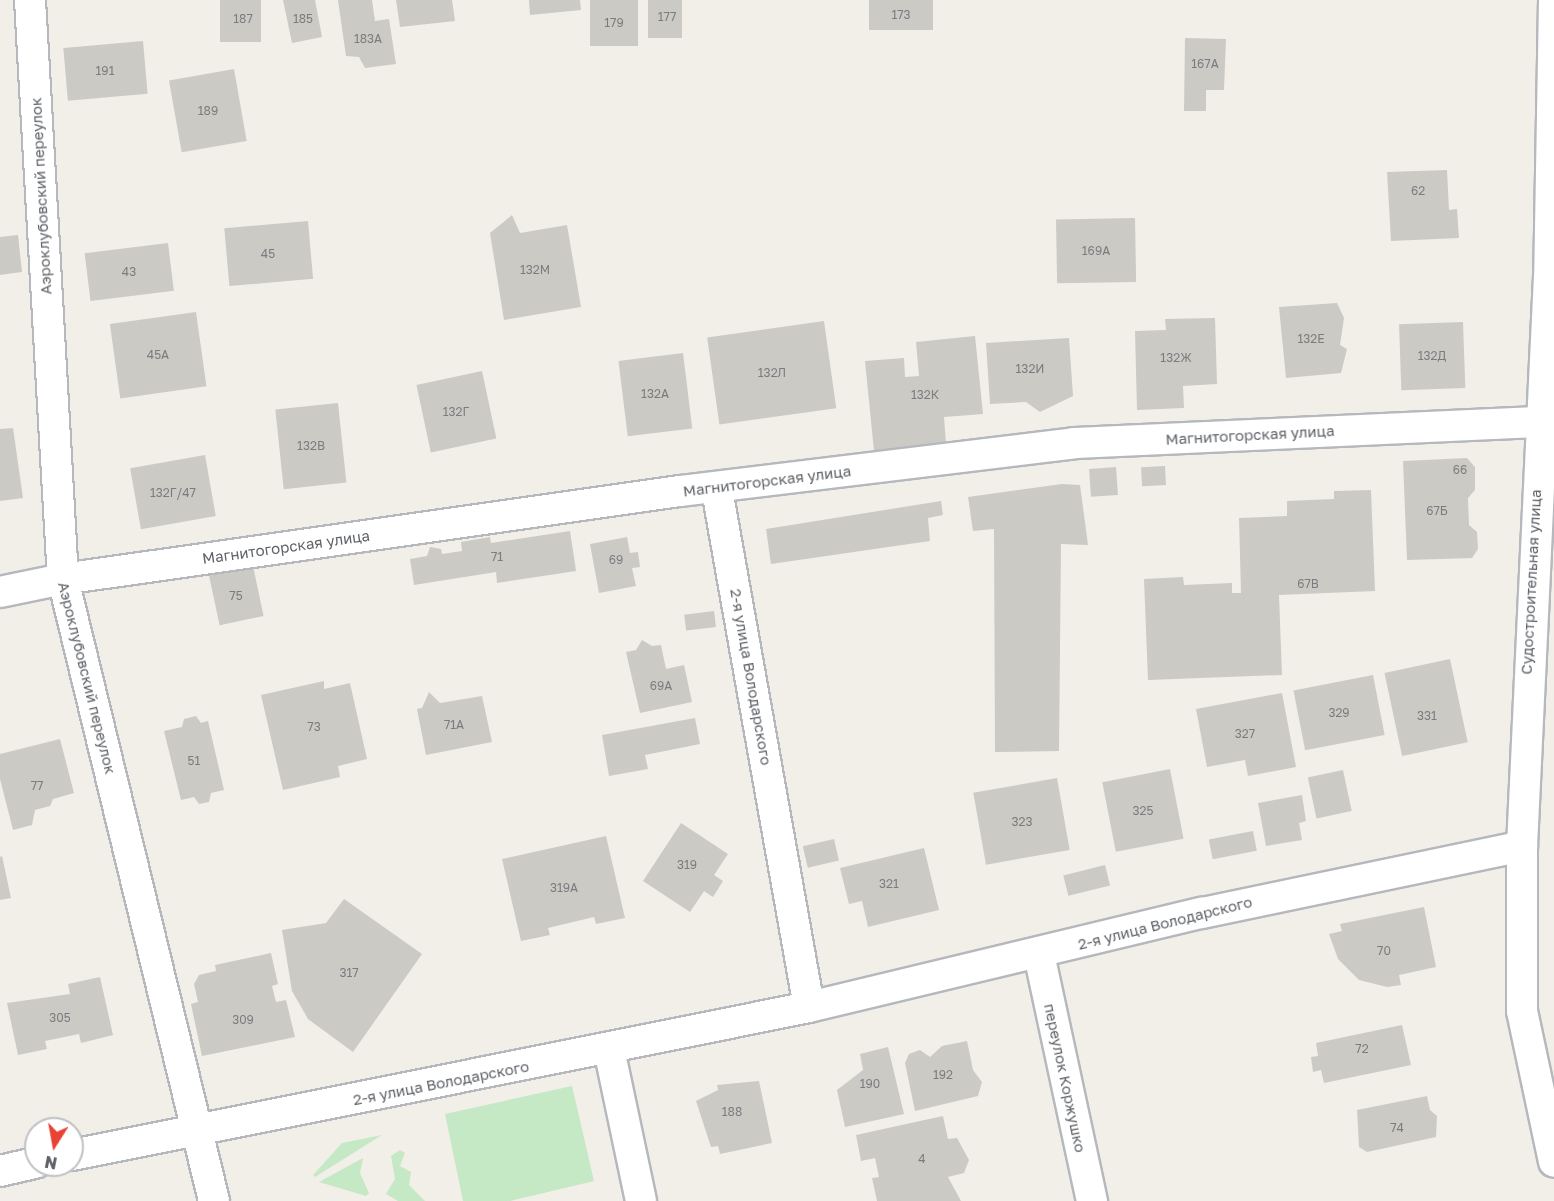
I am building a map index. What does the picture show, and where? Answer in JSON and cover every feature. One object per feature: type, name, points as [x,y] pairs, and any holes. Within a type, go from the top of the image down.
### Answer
[{"type":"street","name":"Аэроклубовский переулок","points":[[30,0],[63,579],[198,1127],[214,1201]]},
{"type":"street","name":"Судостроительная улица","points":[[1554,0],[1552,276],[1539,422],[1522,846],[1522,1011],[1554,1162]]},
{"type":"street","name":"Магнитогорская улица","points":[[0,592],[63,579],[1074,442],[1539,422]]},
{"type":"street","name":"2-я улица Володарского","points":[[717,489],[809,1007]]},
{"type":"street","name":"2-я улица Володарского","points":[[84,1152],[198,1127],[609,1049],[809,1007],[1039,954],[1202,913],[1522,846]]},
{"type":"street","name":"переулок Коржушко","points":[[1039,954],[1092,1201]]},
{"type":"street","points":[[609,1049],[641,1201]]},
{"type":"street","points":[[0,1171],[24,1166]]},
{"type":"green space","points":[[572,1086],[594,1181],[510,1201],[463,1201],[445,1114]]},
{"type":"green space","points":[[382,1135],[315,1177],[313,1175],[342,1143]]},
{"type":"green space","points":[[400,1150],[405,1153],[400,1166],[411,1172],[409,1185],[425,1201],[398,1201],[386,1194],[395,1179],[391,1156]]},
{"type":"green space","points":[[363,1158],[360,1173],[369,1193],[366,1196],[319,1182]]},
{"type":"building","points":[[220,0],[261,0],[261,42],[220,42]]},
{"type":"building","points":[[283,0],[315,0],[322,37],[292,43]]},
{"type":"building","points":[[338,0],[372,0],[375,21],[389,19],[396,64],[365,68],[359,57],[346,56]]},
{"type":"building","points":[[396,0],[452,0],[455,21],[400,27]]},
{"type":"building","points":[[529,0],[580,0],[581,10],[530,15]]},
{"type":"building","points":[[590,0],[638,0],[638,46],[590,46]]},
{"type":"building","points":[[648,0],[682,0],[682,38],[648,38]]},
{"type":"building","points":[[869,0],[933,0],[933,30],[869,30]]},
{"type":"building","points":[[1185,38],[1226,39],[1224,90],[1206,90],[1206,111],[1184,111]]},
{"type":"building","points":[[143,41],[148,94],[68,101],[63,48]]},
{"type":"building","points":[[234,69],[247,141],[182,152],[169,80]]},
{"type":"building","points":[[1447,170],[1449,210],[1457,209],[1459,238],[1391,241],[1387,172]]},
{"type":"building","points":[[512,215],[520,233],[567,225],[581,307],[504,320],[490,233]]},
{"type":"building","points":[[1135,218],[1136,282],[1057,283],[1056,219]]},
{"type":"building","points":[[308,221],[313,279],[229,286],[224,228]]},
{"type":"building","points":[[18,235],[22,272],[0,275],[0,237]]},
{"type":"building","points":[[168,243],[174,291],[90,301],[85,253]]},
{"type":"building","points":[[1337,303],[1344,318],[1340,345],[1347,349],[1341,373],[1286,378],[1279,307]]},
{"type":"building","points":[[196,312],[206,386],[120,398],[110,324]]},
{"type":"building","points":[[1215,318],[1217,384],[1183,386],[1184,408],[1137,410],[1135,331],[1166,330],[1165,319]]},
{"type":"building","points":[[824,321],[836,408],[719,425],[707,337]]},
{"type":"building","points":[[1463,322],[1465,388],[1401,390],[1399,324]]},
{"type":"building","points":[[975,336],[983,414],[944,417],[946,444],[874,451],[865,361],[904,358],[905,377],[919,376],[916,342]]},
{"type":"building","points":[[1069,338],[1073,396],[1040,412],[1026,402],[990,404],[986,343]]},
{"type":"building","points":[[683,353],[692,428],[628,436],[618,361]]},
{"type":"building","points":[[482,371],[496,438],[431,452],[416,385]]},
{"type":"building","points":[[338,403],[346,483],[284,489],[275,410]]},
{"type":"building","points":[[13,428],[23,498],[0,501],[0,429]]},
{"type":"building","points":[[205,455],[216,516],[141,529],[130,468]]},
{"type":"building","points":[[1467,458],[1475,467],[1475,490],[1468,498],[1469,525],[1477,532],[1478,549],[1472,558],[1407,560],[1403,461]]},
{"type":"building","points":[[1165,466],[1166,485],[1142,486],[1141,467]]},
{"type":"building","points":[[1116,467],[1118,495],[1091,497],[1089,469]]},
{"type":"building","points":[[1062,484],[1080,485],[1088,545],[1061,544],[1059,751],[995,752],[994,529],[973,531],[968,497]]},
{"type":"building","points":[[1371,490],[1375,591],[1279,595],[1282,675],[1148,680],[1144,579],[1183,577],[1184,585],[1232,583],[1232,593],[1241,593],[1239,518],[1287,516],[1287,501],[1334,499],[1334,491]]},
{"type":"building","points":[[941,501],[943,515],[928,518],[930,541],[771,564],[766,529]]},
{"type":"building","points":[[570,531],[576,571],[497,583],[496,572],[414,585],[410,559],[427,556],[430,547],[441,549],[442,554],[462,551],[461,542],[490,537],[491,543]]},
{"type":"building","points":[[627,537],[630,553],[638,552],[640,567],[632,568],[636,586],[599,593],[590,544]]},
{"type":"building","points":[[253,566],[264,616],[220,625],[209,575]]},
{"type":"building","points":[[714,611],[716,627],[686,631],[684,615]]},
{"type":"building","points":[[642,640],[652,646],[661,645],[666,669],[684,665],[692,702],[640,713],[626,652],[636,650]]},
{"type":"building","points":[[1450,659],[1468,742],[1402,756],[1384,673]]},
{"type":"building","points":[[1373,675],[1385,735],[1305,750],[1293,690]]},
{"type":"building","points":[[324,681],[324,689],[350,683],[367,759],[338,766],[340,777],[283,790],[261,695]]},
{"type":"building","points":[[429,692],[440,703],[482,696],[492,742],[426,755],[417,709],[422,708]]},
{"type":"building","points":[[1282,693],[1296,767],[1248,776],[1245,760],[1207,767],[1196,709]]},
{"type":"building","points":[[196,716],[201,723],[208,721],[224,790],[211,793],[209,802],[199,804],[194,797],[181,800],[164,731],[182,727],[184,719]]},
{"type":"building","points":[[695,718],[700,744],[645,755],[648,769],[609,776],[602,735]]},
{"type":"building","points":[[60,739],[74,793],[53,799],[50,806],[35,810],[32,825],[13,830],[0,779],[0,754]]},
{"type":"building","points":[[1170,769],[1184,839],[1116,852],[1102,782]]},
{"type":"building","points":[[1343,770],[1352,811],[1317,819],[1308,777]]},
{"type":"building","points":[[1057,778],[1070,850],[986,865],[973,793]]},
{"type":"building","points":[[1302,795],[1306,821],[1299,823],[1302,840],[1266,846],[1258,803]]},
{"type":"building","points":[[681,823],[728,854],[714,875],[723,881],[713,897],[704,891],[690,912],[643,881]]},
{"type":"building","points":[[1253,831],[1257,851],[1213,859],[1209,840]]},
{"type":"building","points":[[606,836],[625,918],[596,924],[594,917],[548,928],[550,935],[521,941],[502,859]]},
{"type":"building","points":[[834,839],[839,860],[808,868],[803,846]]},
{"type":"building","points":[[924,848],[939,910],[868,927],[862,901],[849,904],[840,868]]},
{"type":"building","points":[[2,856],[11,898],[0,900],[0,857]]},
{"type":"building","points":[[1105,865],[1110,885],[1068,896],[1063,875]]},
{"type":"building","points":[[344,899],[422,954],[353,1052],[308,1019],[292,991],[282,930],[326,923]]},
{"type":"building","points":[[1424,907],[1436,967],[1399,975],[1401,985],[1387,987],[1359,980],[1338,959],[1329,934],[1342,931],[1340,924]]},
{"type":"building","points":[[271,953],[278,984],[272,986],[276,1002],[286,1000],[295,1037],[202,1056],[191,1004],[198,1002],[194,984],[199,975],[216,971],[215,965]]},
{"type":"building","points":[[100,977],[113,1035],[81,1043],[79,1034],[45,1041],[47,1049],[18,1055],[7,1003],[70,994],[68,984]]},
{"type":"building","points":[[1402,1025],[1411,1065],[1324,1083],[1321,1070],[1313,1072],[1311,1057],[1318,1056],[1316,1043]]},
{"type":"building","points":[[967,1041],[973,1070],[982,1082],[978,1096],[915,1111],[905,1063],[909,1054],[920,1050],[930,1057],[942,1046]]},
{"type":"building","points":[[888,1047],[904,1114],[845,1127],[837,1090],[863,1070],[860,1054]]},
{"type":"building","points":[[759,1081],[772,1143],[720,1154],[718,1146],[711,1147],[696,1101],[718,1090],[717,1085]]},
{"type":"building","points":[[1427,1096],[1430,1110],[1437,1116],[1436,1137],[1367,1152],[1359,1147],[1357,1110]]},
{"type":"building","points":[[943,1116],[948,1139],[957,1138],[969,1160],[964,1173],[948,1177],[961,1201],[877,1201],[872,1178],[879,1177],[875,1158],[861,1161],[856,1135]]}]
